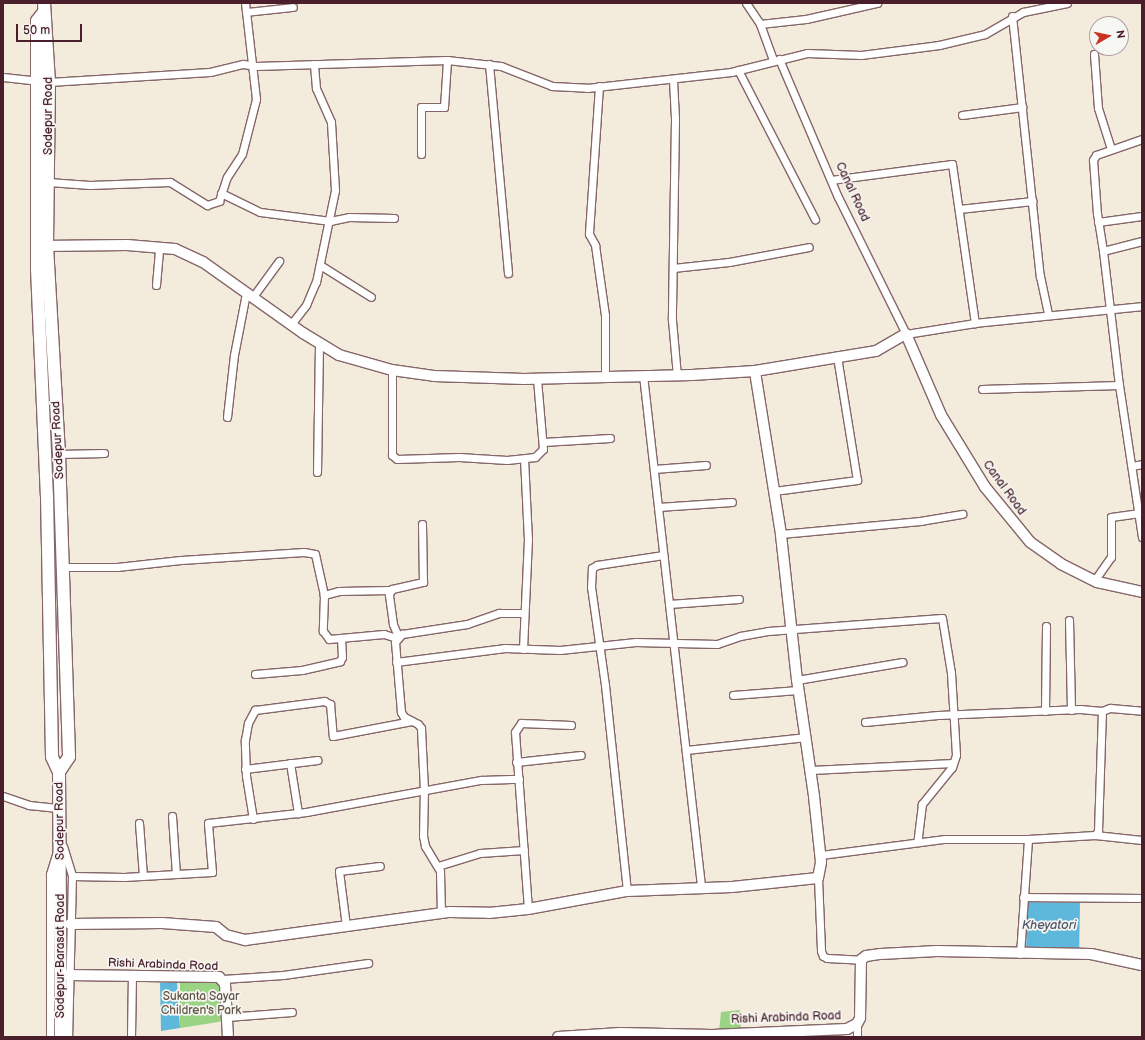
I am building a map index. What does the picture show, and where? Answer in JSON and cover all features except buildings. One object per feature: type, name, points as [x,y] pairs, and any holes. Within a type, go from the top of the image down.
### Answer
[{"type":"main road","name":"Sodepur Road","points":[[44,8],[47,23],[43,80],[48,182],[42,246],[59,454],[69,757],[60,772],[61,838],[66,875]]},
{"type":"main road","points":[[43,80],[42,246],[52,757],[60,772]]},
{"type":"main road","name":"Sodepur-Barasat Road","points":[[61,1037],[66,875]]},
{"type":"street","points":[[48,182],[90,185],[170,182],[208,205],[219,201],[227,177],[242,154],[256,99],[251,66],[245,3]]},
{"type":"street","name":"Canal Road","points":[[746,3],[760,24],[831,180],[906,334],[941,415],[998,505],[1030,542],[1055,560],[1094,581],[1110,587],[1142,592]]},
{"type":"street","points":[[760,24],[806,19],[877,3]]},
{"type":"street","points":[[3,77],[43,80],[210,72],[243,64],[251,66],[447,60],[490,64],[531,76],[552,86],[599,86],[673,80],[738,70],[807,53],[861,55],[939,45],[985,34],[1012,16],[1039,6],[1067,3]]},
{"type":"street","points":[[246,12],[293,7]]},
{"type":"street","points":[[1012,16],[1040,276],[1048,315]]},
{"type":"street","points":[[1094,56],[1098,108],[1111,149]]},
{"type":"street","points":[[421,154],[421,107],[444,107],[447,60]]},
{"type":"street","points":[[292,323],[306,305],[320,265],[335,190],[335,158],[332,122],[316,88],[314,64]]},
{"type":"street","points":[[490,64],[508,273]]},
{"type":"street","points":[[738,70],[815,219]]},
{"type":"street","points":[[673,80],[675,119],[672,320],[677,376]]},
{"type":"street","points":[[599,86],[589,234],[595,245],[604,315],[605,376]]},
{"type":"street","points":[[962,115],[1022,107]]},
{"type":"street","points":[[1142,139],[1096,155],[1093,160],[1098,222],[1103,251],[1109,310],[1142,537]]},
{"type":"street","points":[[831,180],[952,164],[975,323]]},
{"type":"street","points":[[221,194],[260,212],[330,221],[349,217],[394,218]]},
{"type":"street","points":[[959,209],[1033,200]]},
{"type":"street","points":[[1098,222],[1142,216]]},
{"type":"street","points":[[1103,251],[1142,241]]},
{"type":"street","points":[[42,246],[127,245],[175,249],[203,262],[249,296],[292,323],[319,344],[339,355],[392,370],[434,376],[537,379],[643,375],[677,376],[755,371],[883,348],[892,341],[906,334],[975,323],[1142,306]]},
{"type":"street","points":[[673,268],[729,262],[809,247]]},
{"type":"street","points":[[156,285],[159,248]]},
{"type":"street","points":[[227,417],[234,355],[249,296],[279,261]]},
{"type":"street","points":[[320,265],[371,297]]},
{"type":"street","points":[[317,472],[319,344]]},
{"type":"street","points":[[774,491],[857,480],[837,356]]},
{"type":"street","points":[[392,370],[394,458],[524,459],[541,453],[542,442],[537,379]]},
{"type":"street","points":[[755,371],[781,534],[798,685],[811,770],[820,855],[818,878],[821,951],[823,956],[827,958],[861,960],[866,956],[881,954],[937,951],[1020,954],[1091,954],[1142,966]]},
{"type":"street","points":[[643,375],[701,886]]},
{"type":"street","points":[[982,389],[1119,385]]},
{"type":"street","points":[[542,442],[610,438]]},
{"type":"street","points":[[59,454],[104,454]]},
{"type":"street","points":[[523,649],[523,613],[528,540],[524,459]]},
{"type":"street","points":[[1132,466],[1142,464]]},
{"type":"street","points":[[654,469],[706,466]]},
{"type":"street","points":[[658,506],[732,502]]},
{"type":"street","points":[[1094,581],[1111,557],[1110,517],[1139,509]]},
{"type":"street","points":[[781,534],[920,521],[962,514]]},
{"type":"street","points":[[324,595],[339,591],[390,590],[423,582],[422,524]]},
{"type":"street","points":[[63,567],[111,567],[304,552],[315,554],[324,595],[325,636],[329,639],[384,634],[397,637],[467,624],[499,613],[523,613]]},
{"type":"street","points":[[627,891],[591,587],[593,566],[663,555]]},
{"type":"street","points":[[390,590],[393,624],[397,637],[396,662],[402,712],[404,717],[421,728],[424,790],[423,836],[425,846],[438,866],[441,913]]},
{"type":"street","points":[[669,604],[739,598]]},
{"type":"street","points":[[396,662],[505,648],[560,650],[599,645],[674,643],[717,644],[740,636],[942,618],[955,714],[956,755],[953,763],[936,789],[922,804],[917,842]]},
{"type":"street","points":[[1069,620],[1071,710]]},
{"type":"street","points":[[1045,711],[1046,626]]},
{"type":"street","points":[[255,674],[302,670],[340,661],[342,657],[341,639]]},
{"type":"street","points":[[733,695],[798,685],[902,662]]},
{"type":"street","points":[[254,819],[246,769],[246,734],[251,714],[256,710],[324,701],[330,704],[333,736],[412,721]]},
{"type":"street","points":[[865,722],[955,714],[1071,710],[1102,711],[1110,708],[1142,711]]},
{"type":"street","points":[[1095,835],[1098,831],[1102,711]]},
{"type":"street","points":[[528,909],[519,779],[516,762],[515,732],[521,723],[571,725]]},
{"type":"street","points":[[686,750],[806,737]]},
{"type":"street","points":[[516,762],[581,755]]},
{"type":"street","points":[[246,769],[316,760]]},
{"type":"street","points":[[290,763],[298,813]]},
{"type":"street","points":[[811,770],[953,763]]},
{"type":"street","points":[[68,1037],[70,924],[66,875],[143,876],[213,871],[208,823],[298,813],[481,780],[519,779]]},
{"type":"street","points":[[3,796],[29,805],[60,808]]},
{"type":"street","points":[[172,816],[176,874]]},
{"type":"street","points":[[139,823],[143,876]]},
{"type":"street","points":[[820,855],[945,839],[1028,839],[1095,835],[1142,840]]},
{"type":"street","points":[[50,1037],[50,874],[61,838]]},
{"type":"street","points":[[1020,954],[1022,897],[1028,839]]},
{"type":"street","points":[[438,866],[480,853],[524,850]]},
{"type":"street","points":[[346,926],[339,871],[380,866]]},
{"type":"street","points":[[70,924],[162,923],[216,927],[226,935],[245,940],[441,913],[528,909],[627,891],[701,886],[732,887],[806,881],[818,878]]},
{"type":"street","points":[[1022,897],[1140,898]]},
{"type":"street","name":"Rishi Arabinda Road","points":[[558,1037],[728,1035],[847,1029],[857,1024],[860,1018],[861,960]]},
{"type":"street","points":[[223,979],[283,975],[368,963]]},
{"type":"street","name":"Rishi Arabinda Road","points":[[68,975],[223,979],[228,1037]]},
{"type":"street","points":[[131,1037],[132,976]]},
{"type":"street","points":[[226,1017],[292,1012]]},
{"type":"street","points":[[857,1024],[857,1037]]},
{"type":"green space","name":"Sukanta Sayar Children's Park","points":[[180,982],[220,983],[225,1021],[180,1028]]},
{"type":"green space","points":[[740,1010],[741,1032],[719,1032],[721,1012]]},
{"type":"water","name":"Kheyatori","points":[[1027,902],[1080,903],[1079,949],[1026,948]]},
{"type":"water","points":[[177,982],[180,1028],[161,1031],[160,983]]}]
